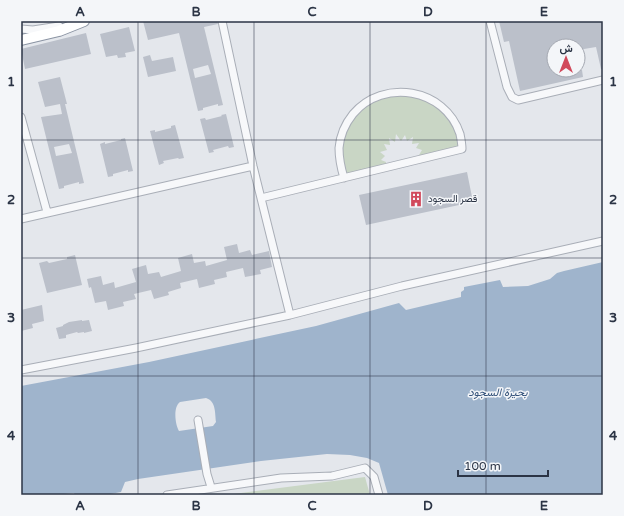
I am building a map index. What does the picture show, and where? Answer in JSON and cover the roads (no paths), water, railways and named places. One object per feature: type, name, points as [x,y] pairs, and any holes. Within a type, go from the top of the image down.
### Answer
[{"type":"highway","points":[[21,40],[59,31],[84,21]]},
{"type":"street","points":[[21,29],[53,28],[80,21]]},
{"type":"street","points":[[222,21],[253,166],[290,315]]},
{"type":"street","points":[[490,21],[507,87],[514,99],[518,100],[603,80]]},
{"type":"street","points":[[262,198],[344,178],[462,149],[460,134],[452,118],[440,105],[425,97],[408,92],[394,92],[380,95],[368,100],[359,107],[348,121],[343,132],[339,147],[339,154],[344,178]]},
{"type":"street","points":[[21,117],[46,212]]},
{"type":"street","points":[[21,219],[46,212],[253,166]]},
{"type":"street","points":[[21,370],[136,348],[290,315],[402,286],[603,241]]},
{"type":"street","points":[[198,420],[207,474],[211,487]]},
{"type":"street","points":[[167,495],[211,487],[281,478],[332,476],[365,468],[374,477],[380,495]]},
{"type":"water","name":"بحيرة السجود","points":[[603,262],[603,495],[388,495],[379,463],[367,458],[350,455],[327,454],[261,461],[138,479],[125,482],[121,492],[105,495],[75,495],[74,493],[54,495],[21,495],[21,386],[149,362],[316,326],[399,303],[406,310],[461,297],[461,292],[464,290],[464,287],[500,280],[503,287],[528,286],[550,279],[557,273]],"holes":[[[206,398],[212,402],[215,411],[216,422],[213,426],[179,431],[175,416],[178,404],[180,402]]]},
{"type":"place","name":"قصر السجود","points":[[416,199]]}]
